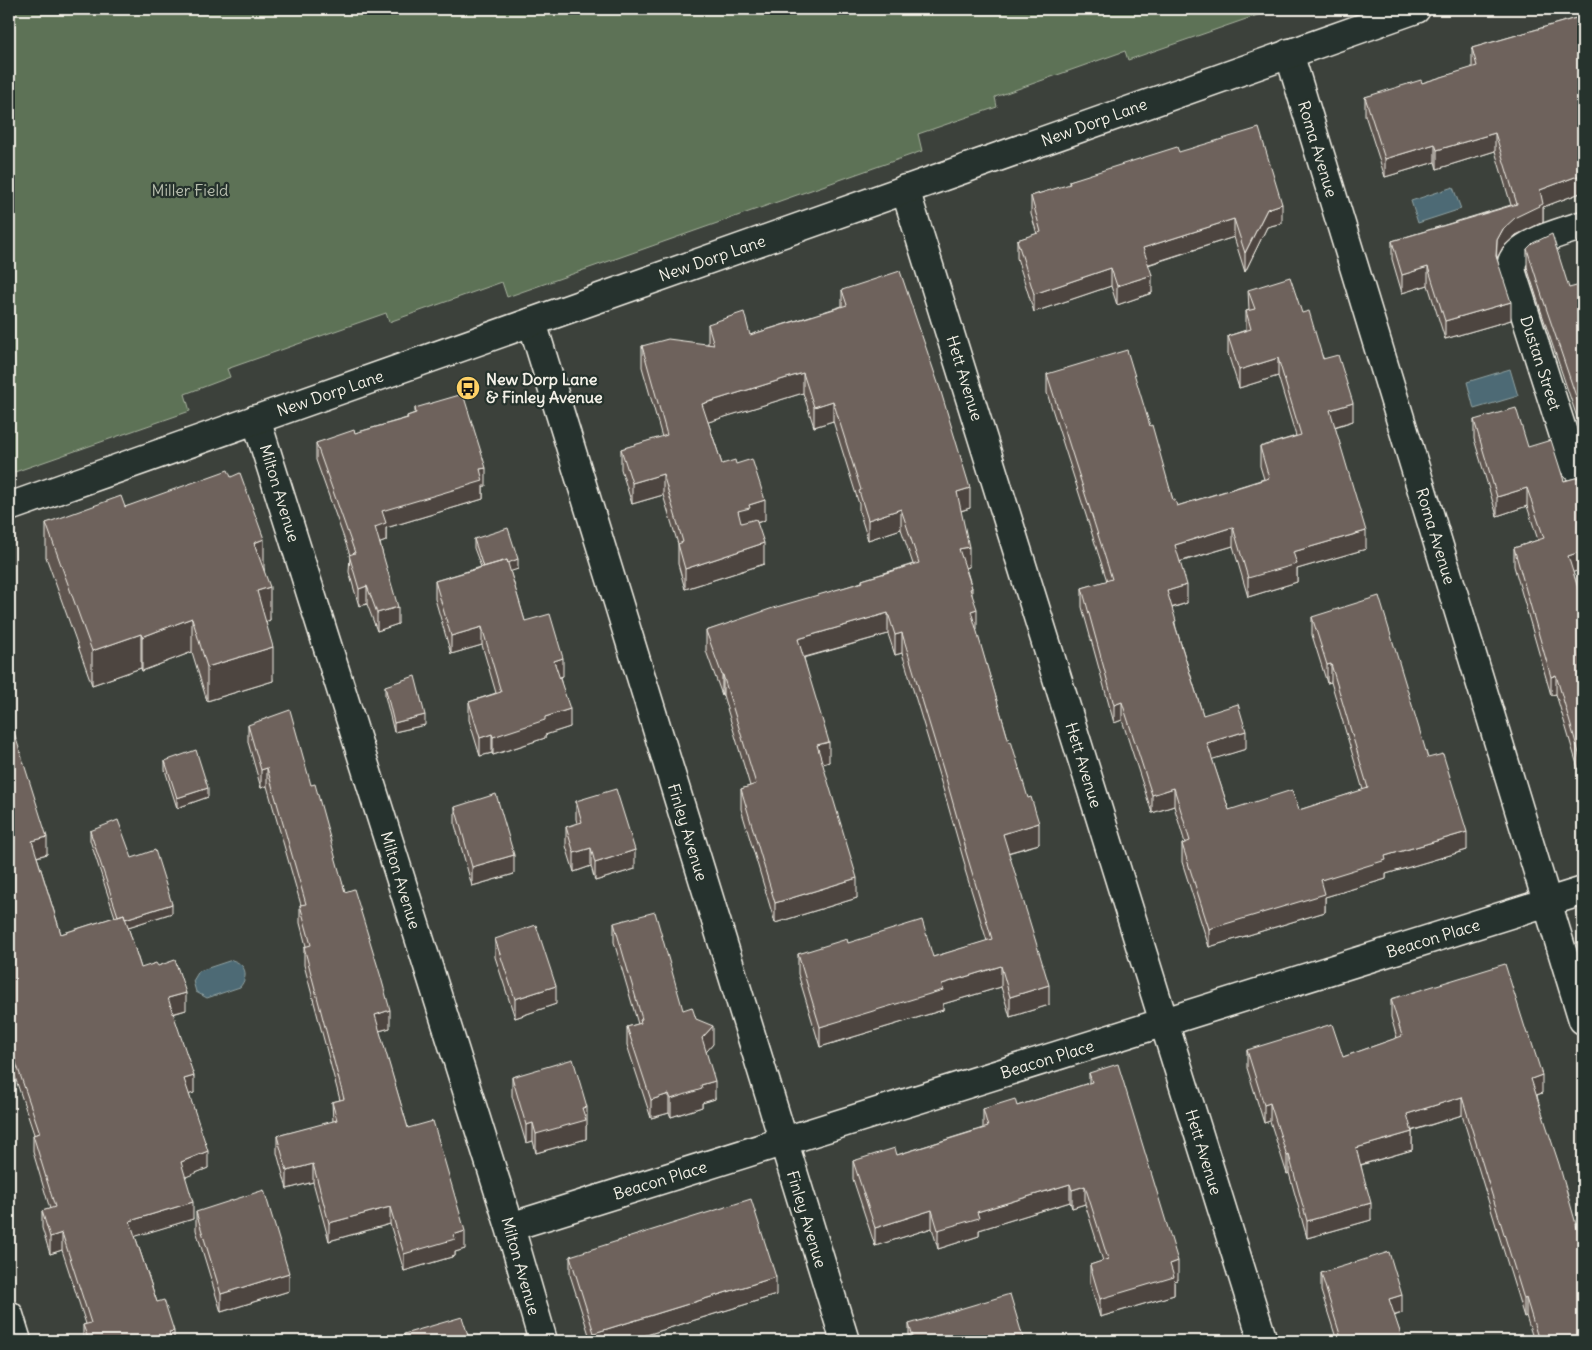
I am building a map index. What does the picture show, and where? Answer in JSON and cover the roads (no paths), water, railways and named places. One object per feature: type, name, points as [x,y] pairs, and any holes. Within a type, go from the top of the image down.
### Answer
[{"type":"street","name":"New Dorp Lane","points":[[9,507],[1416,9]]},
{"type":"street","name":"Roma Avenue","points":[[1289,53],[1583,1020]]},
{"type":"street","name":"Hett Avenue","points":[[906,190],[1263,1341]]},
{"type":"street","name":"Dustan Street","points":[[1582,471],[1573,464],[1512,273],[1511,263],[1517,253],[1528,245],[1583,225]]},
{"type":"street","name":"Finley Avenue","points":[[532,322],[844,1341]]},
{"type":"street","name":"Milton Avenue","points":[[256,419],[510,1227],[543,1341]]},
{"type":"street","name":"Beacon Place","points":[[510,1227],[1583,891]]},
{"type":"street","points":[[9,1315],[17,1341]]},
{"type":"water","points":[[1453,187],[1461,209],[1418,223],[1411,201]]},
{"type":"water","points":[[1510,369],[1518,396],[1474,409],[1467,382]]},
{"type":"water","points":[[232,960],[240,964],[245,971],[245,979],[240,987],[207,998],[196,992],[193,981],[199,971]]},
{"type":"place","name":"New Dorp Lane & Finley Avenue","points":[[468,388]]},
{"type":"park label","name":"Miller Field","points":[[190,190]]}]
